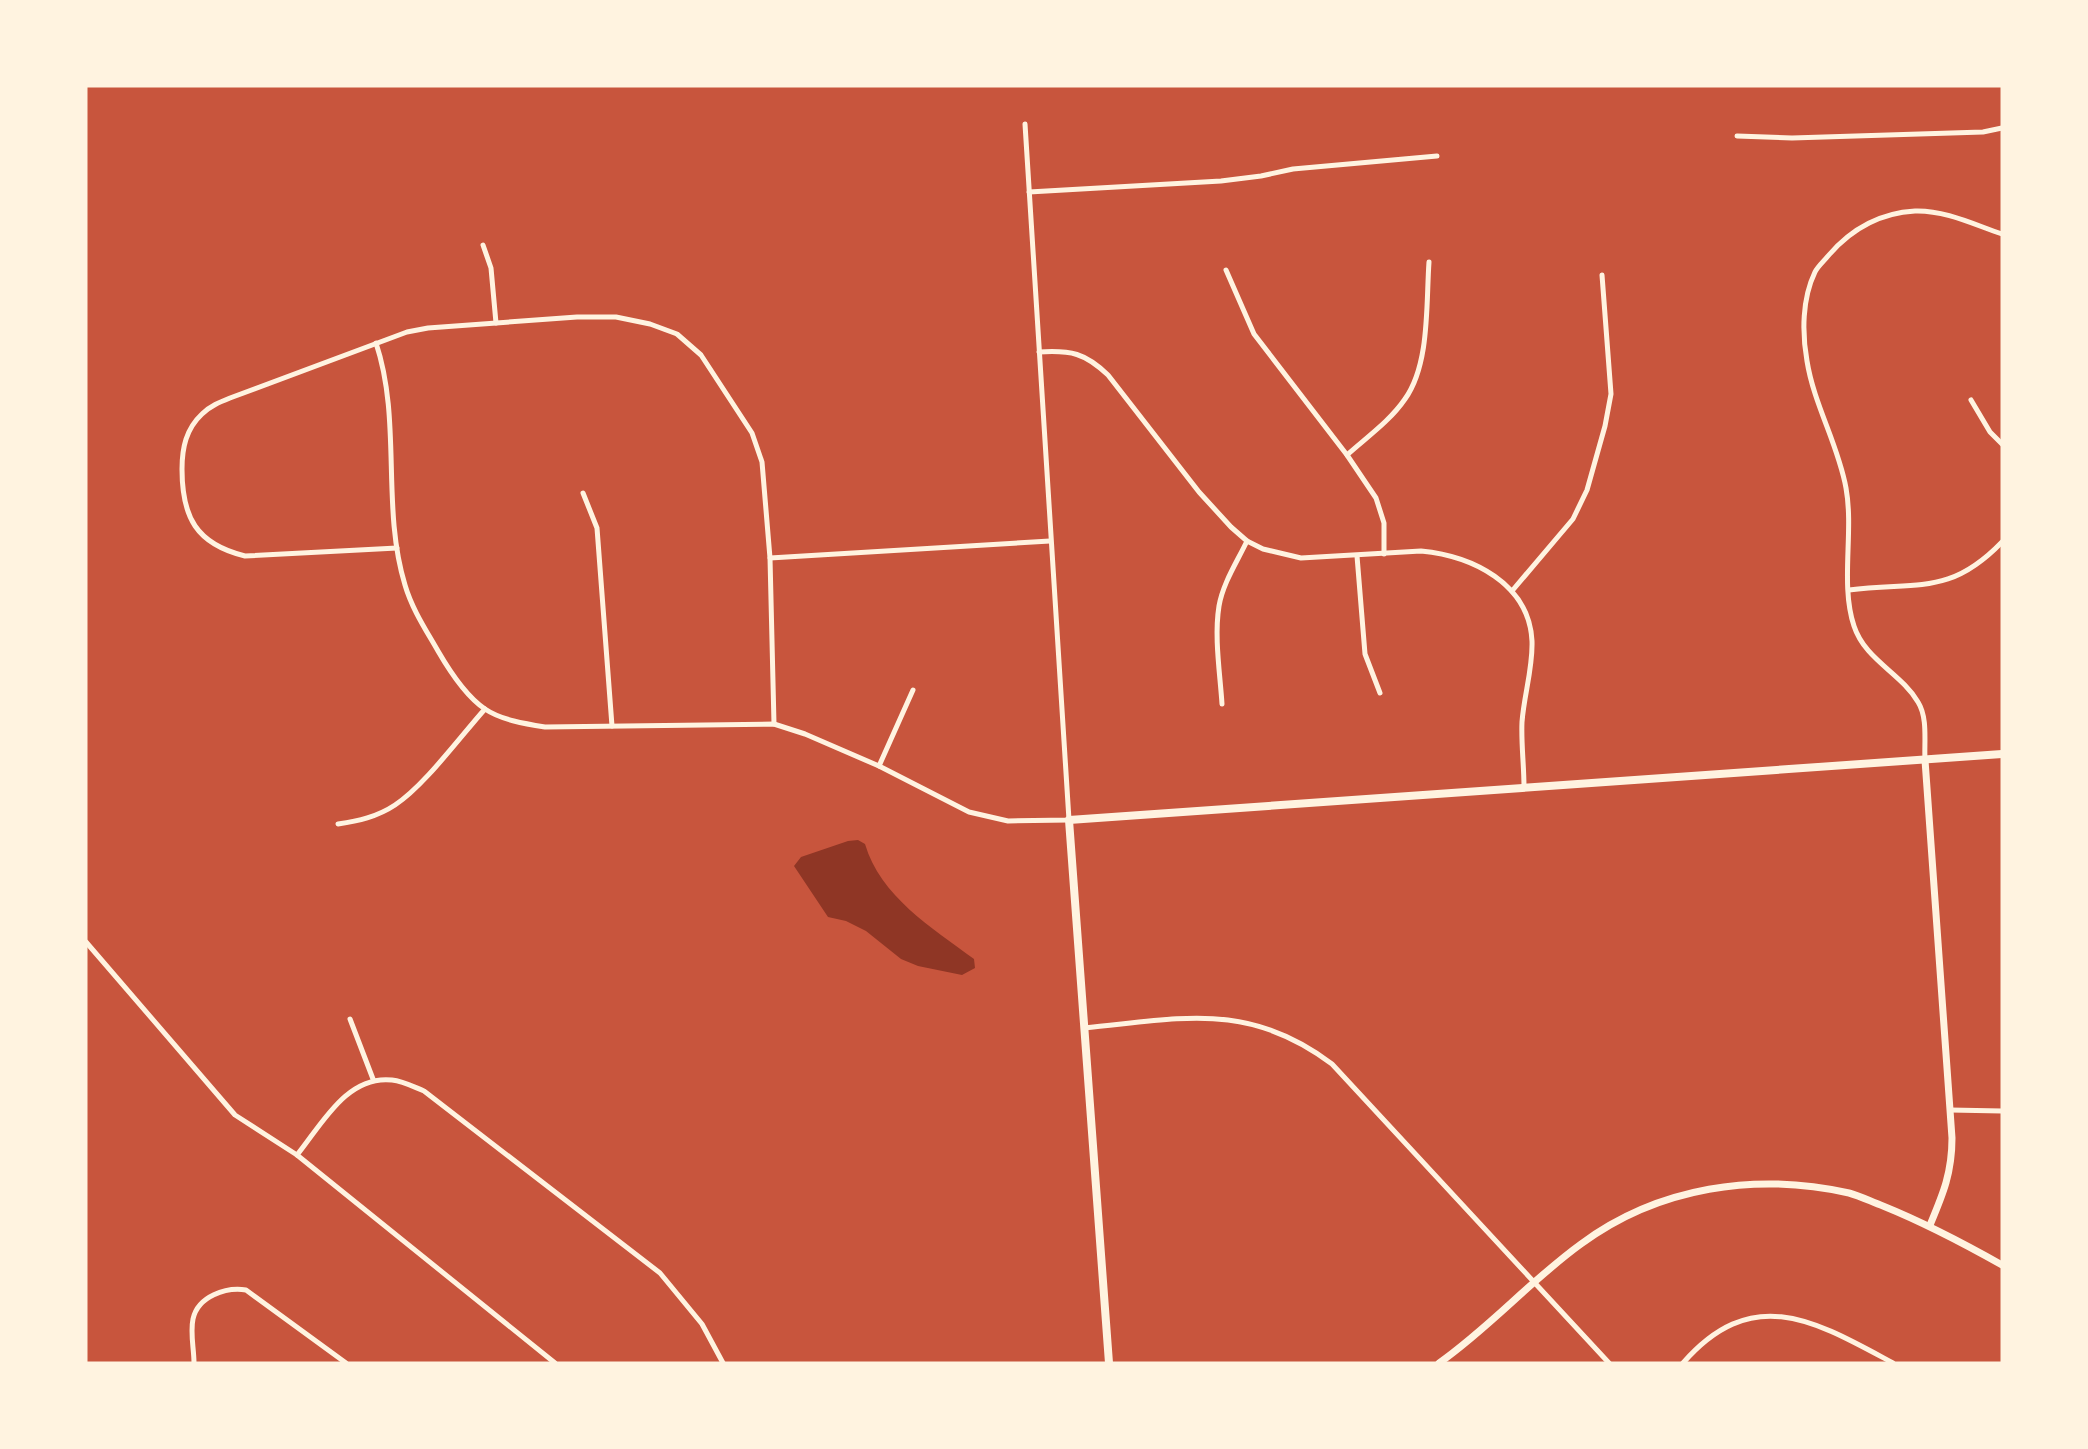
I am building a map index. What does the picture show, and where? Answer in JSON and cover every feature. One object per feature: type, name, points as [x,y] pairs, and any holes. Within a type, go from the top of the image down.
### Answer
[{"type":"main road","points":[[1109,1363],[1069,820],[2002,754]]},
{"type":"street","points":[[376,343],[386,384],[397,548],[405,587],[420,620],[452,673],[485,709],[516,722],[545,727],[774,724],[805,734],[878,766],[968,812],[1008,821],[1069,820],[1025,124]]},
{"type":"street","points":[[1737,136],[1792,138],[1983,132],[2002,128]]},
{"type":"street","points":[[1029,192],[1221,181],[1293,169],[1437,156]]},
{"type":"street","points":[[1930,1225],[1947,1187],[1952,1163],[1924,723],[1918,702],[1864,646],[1851,616],[1846,489],[1838,458],[1811,383],[1806,359],[1804,316],[1815,271],[1853,230],[1869,222],[1913,211],[1930,212],[2002,234]]},
{"type":"street","points":[[483,245],[491,268],[496,323]]},
{"type":"street","points":[[1347,455],[1394,413],[1416,378],[1422,356],[1429,262]]},
{"type":"street","points":[[1226,270],[1254,334],[1347,455],[1376,498],[1384,523],[1384,554]]},
{"type":"street","points":[[1512,590],[1573,519],[1587,490],[1611,394],[1602,275]]},
{"type":"street","points":[[397,548],[245,556],[222,550],[209,541],[192,522],[183,495],[182,453],[191,427],[206,411],[230,398],[407,332],[428,328],[577,317],[616,317],[650,324],[677,334],[701,355],[726,390],[758,446],[765,475],[770,558],[774,724]]},
{"type":"street","points":[[1039,352],[1059,350],[1077,353],[1101,368],[1199,492],[1247,541],[1263,549],[1301,558],[1422,551],[1455,557],[1488,570],[1512,590],[1530,627],[1532,643],[1522,723],[1524,787]]},
{"type":"street","points":[[1972,400],[1990,432],[2002,444]]},
{"type":"street","points":[[583,493],[597,528],[612,726]]},
{"type":"street","points":[[770,558],[1050,541]]},
{"type":"street","points":[[1222,704],[1217,627],[1219,606],[1225,586],[1247,541]]},
{"type":"street","points":[[1849,590],[1935,583],[1976,566],[2002,542]]},
{"type":"street","points":[[1357,556],[1365,654],[1380,693]]},
{"type":"street","points":[[878,766],[913,690]]},
{"type":"street","points":[[338,824],[360,821],[395,805],[419,783],[485,709]]},
{"type":"street","points":[[86,942],[234,1115],[297,1155],[555,1363]]},
{"type":"street","points":[[1084,1028],[1210,1017],[1238,1020],[1278,1032],[1308,1046],[1332,1064],[1609,1363]]},
{"type":"street","points":[[350,1019],[373,1079]]},
{"type":"street","points":[[297,1155],[351,1090],[373,1079],[395,1080],[424,1091],[660,1273],[702,1324],[723,1363]]},
{"type":"street","points":[[1950,1110],[2002,1111]]},
{"type":"street","points":[[1438,1363],[1572,1251],[1610,1223],[1686,1193],[1725,1186],[1759,1183],[1802,1185],[1851,1194],[1930,1225],[2002,1265]]},
{"type":"street","points":[[194,1363],[193,1330],[197,1310],[210,1296],[237,1288],[246,1290],[346,1363]]},
{"type":"street","points":[[1683,1363],[1712,1335],[1738,1322],[1783,1316],[1822,1326],[1893,1363]]},
{"type":"shaded area","points":[[858,840],[865,844],[882,880],[895,895],[925,923],[974,959],[975,968],[962,975],[918,966],[901,959],[866,931],[846,921],[828,917],[794,866],[801,857]]}]
